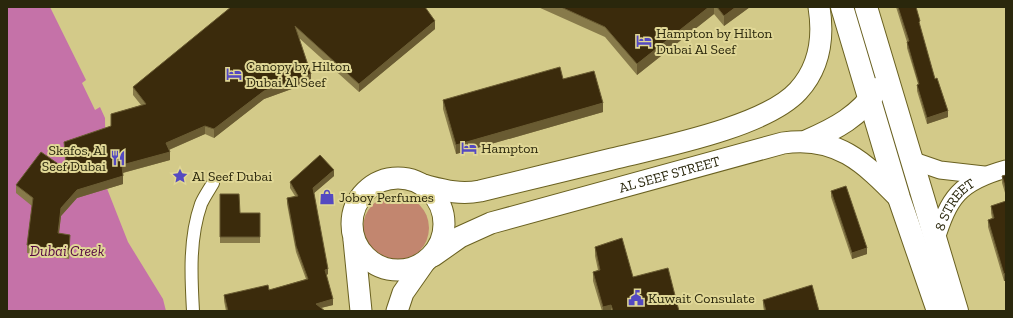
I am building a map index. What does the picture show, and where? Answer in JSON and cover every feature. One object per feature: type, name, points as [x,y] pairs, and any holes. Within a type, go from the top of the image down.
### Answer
[{"type":"main road","name":"AL SEEF STREET","points":[[842,7],[899,198],[938,311]]},
{"type":"main road","points":[[866,7],[935,242],[957,311]]},
{"type":"main road","points":[[807,141],[848,120],[870,99],[877,90],[885,69]]},
{"type":"street","name":"AL SEEF STREET","points":[[361,311],[354,252],[352,215],[356,204],[363,194],[372,186],[383,180],[396,178],[410,180],[450,193],[465,194],[674,144],[740,124],[768,113],[785,103],[798,92],[816,65],[822,36],[819,7]]},
{"type":"street","name":"AL SEEF STREET","points":[[354,239],[359,250],[378,266],[389,270],[401,271],[413,268],[460,237],[491,223],[782,143],[807,141],[825,144],[852,155],[869,168],[899,198]]},
{"type":"street","name":"8 STREET","points":[[911,160],[940,170],[984,175]]},
{"type":"street","name":"8 STREET","points":[[935,242],[942,220],[952,199],[967,185],[984,175],[1006,169]]},
{"type":"street","points":[[193,311],[191,278],[197,218],[202,203],[213,183]]},
{"type":"street","name":"AL SEEF STREET","points":[[397,311],[403,294],[444,235],[444,218],[439,202],[423,185]]},
{"type":"shaded area","points":[[390,195],[402,195],[409,197],[420,204],[427,215],[429,228],[427,241],[420,252],[409,259],[402,261],[390,261],[383,259],[372,252],[365,241],[363,234],[363,222],[365,215],[372,204],[383,197]]},
{"type":"water","name":"Dubai Creek","points":[[7,7],[50,7],[86,80],[82,83],[95,110],[100,107],[105,118],[106,186],[128,242],[163,299],[166,311],[7,311]]},
{"type":"building","name":"Canopy by Hilton Dubai Al Seef","points":[[231,7],[425,7],[435,21],[359,84],[295,26],[311,74],[264,91],[214,129],[205,126],[166,143],[170,152],[122,165],[123,176],[77,190],[61,208],[58,233],[70,235],[69,251],[27,245],[33,198],[16,185],[41,152],[67,170],[64,142],[111,126],[111,114],[146,104],[133,87]]},
{"type":"building","name":"Hampton by Hilton Dubai Al Seef","points":[[561,7],[709,7],[637,64],[605,27]]},
{"type":"building","points":[[717,7],[736,7],[724,16]]},
{"type":"building","points":[[898,7],[916,7],[935,79],[937,78],[948,111],[927,118],[917,85],[919,84],[907,42],[909,41]]},
{"type":"building","points":[[560,67],[563,79],[594,71],[603,103],[456,145],[443,100]]},
{"type":"building","points":[[320,155],[334,170],[313,188],[328,269],[325,270],[333,299],[316,304],[325,311],[228,311],[224,295],[268,285],[269,290],[308,279],[296,246],[287,198],[298,196],[290,182]]},
{"type":"building","points":[[1006,175],[1006,189],[1002,176]]},
{"type":"building","points":[[846,186],[867,248],[852,253],[831,191]]},
{"type":"building","points":[[220,194],[239,194],[240,213],[260,213],[260,237],[220,237]]},
{"type":"building","points":[[1006,201],[1006,273],[1004,274],[988,220],[994,218],[991,206]]},
{"type":"building","name":"Kuwait Consulate","points":[[622,238],[633,277],[668,268],[679,311],[613,311],[611,305],[603,307],[593,272],[600,270],[595,247]]},
{"type":"building","points":[[812,285],[819,311],[766,311],[763,300]]},
{"type":"place","name":"Hampton by Hilton Dubai Al Seef","points":[[644,41]]},
{"type":"place","name":"Canopy by Hilton Dubai Al Seef","points":[[234,74]]},
{"type":"place","name":"Hampton","points":[[469,148]]},
{"type":"place","name":"Skafos, Al Seef Dubai","points":[[118,158]]},
{"type":"place","name":"Al Seef Dubai","points":[[180,176]]},
{"type":"place","name":"Joboy Perfumes","points":[[327,197]]},
{"type":"place","name":"Kuwait Consulate","points":[[636,298]]}]
